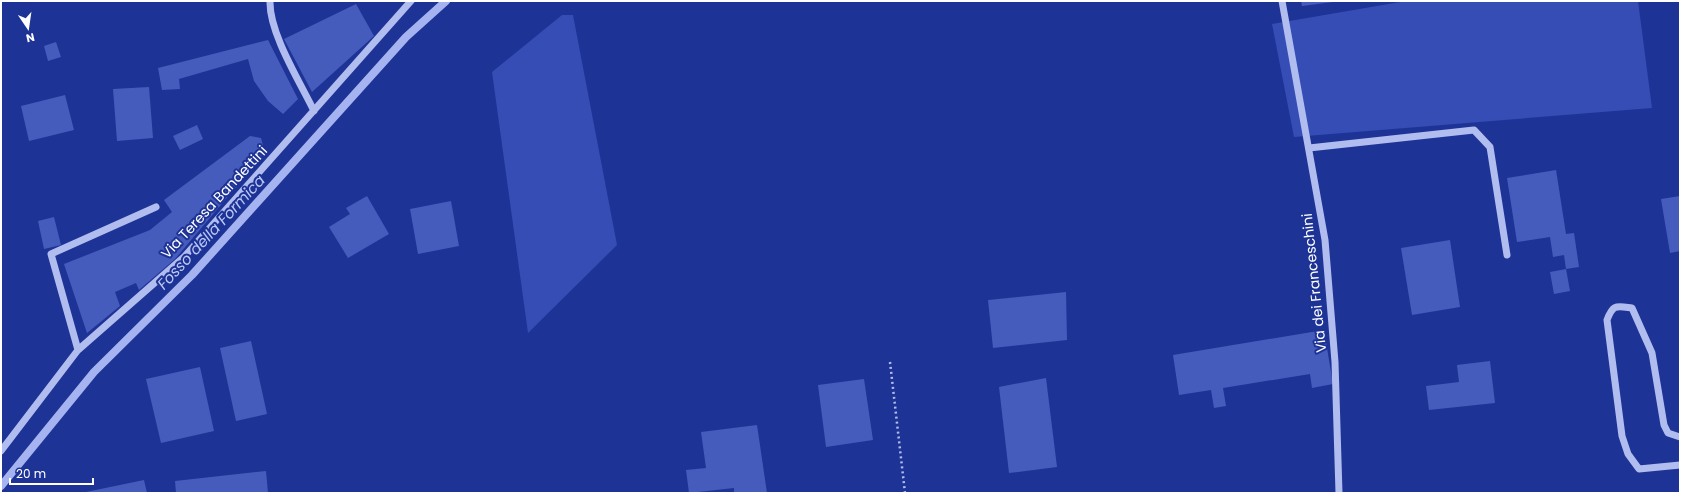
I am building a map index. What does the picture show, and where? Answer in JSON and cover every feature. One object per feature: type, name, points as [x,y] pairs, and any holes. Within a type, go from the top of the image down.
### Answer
[{"type":"street","points":[[270,1],[278,37],[314,111]]},
{"type":"street","name":"Via Teresa Bandettini","points":[[1,451],[78,350],[184,257],[411,1]]},
{"type":"street","name":"Via dei Franceschini","points":[[1282,1],[1325,240],[1335,362],[1339,493]]},
{"type":"street","points":[[1308,148],[1474,130],[1490,147],[1507,255]]},
{"type":"street","points":[[78,350],[51,254],[156,207]]},
{"type":"street","points":[[1680,437],[1668,433],[1664,425],[1652,353],[1632,308],[1616,306],[1610,309],[1606,320],[1622,436],[1628,454],[1640,469],[1680,465]]},
{"type":"path","points":[[890,362],[905,493]]},
{"type":"shaded area","points":[[1406,1],[1638,1],[1652,108],[1294,137],[1272,24]]},
{"type":"shaded area","points":[[562,15],[573,15],[617,245],[528,333],[492,72]]},
{"type":"building","points":[[1301,1],[1332,1],[1333,2],[1302,6]]},
{"type":"building","points":[[356,4],[374,36],[312,92],[284,39]]},
{"type":"building","points":[[268,40],[298,99],[283,114],[268,101],[254,81],[248,59],[179,79],[180,89],[162,90],[158,68]]},
{"type":"building","points":[[56,42],[61,57],[48,61],[44,46]]},
{"type":"building","points":[[149,87],[153,138],[117,141],[113,89]]},
{"type":"building","points":[[65,95],[74,130],[29,141],[21,106]]},
{"type":"building","points":[[197,125],[203,139],[180,150],[173,136]]},
{"type":"building","points":[[250,136],[261,138],[265,153],[175,259],[139,290],[136,283],[115,292],[120,306],[87,333],[64,264],[150,230],[172,212],[164,200]]},
{"type":"building","points":[[1556,170],[1566,234],[1574,233],[1579,267],[1566,269],[1564,255],[1553,257],[1550,237],[1517,242],[1507,178]]},
{"type":"building","points":[[367,196],[389,234],[348,258],[329,227],[350,214],[346,208]]},
{"type":"building","points":[[1680,196],[1680,251],[1670,253],[1661,199]]},
{"type":"building","points":[[451,201],[459,246],[418,254],[410,209]]},
{"type":"building","points":[[54,217],[61,245],[44,249],[38,221]]},
{"type":"building","points":[[1450,240],[1460,307],[1412,315],[1401,248]]},
{"type":"building","points":[[1566,269],[1570,291],[1554,294],[1550,272]]},
{"type":"building","points":[[1066,292],[1067,340],[993,348],[988,300]]},
{"type":"building","points":[[1324,330],[1333,384],[1312,388],[1310,374],[1223,388],[1226,406],[1214,408],[1211,390],[1179,395],[1173,355]]},
{"type":"building","points":[[251,341],[267,414],[236,421],[220,348]]},
{"type":"building","points":[[1490,361],[1495,403],[1429,410],[1426,386],[1459,382],[1457,365]]},
{"type":"building","points":[[200,367],[214,431],[161,443],[146,379]]},
{"type":"building","points":[[1046,378],[1057,467],[1009,473],[999,387]]},
{"type":"building","points":[[864,379],[873,440],[826,447],[818,385]]},
{"type":"building","points":[[757,425],[767,493],[734,493],[734,488],[689,493],[686,470],[706,468],[701,432]]},
{"type":"building","points":[[266,471],[268,493],[176,493],[175,481]]},
{"type":"building","points":[[144,480],[147,493],[86,493],[86,492]]},
{"type":"waterway","name":"Fosso della Formica","points":[[1,486],[94,372],[192,275],[406,37],[446,1]]}]
